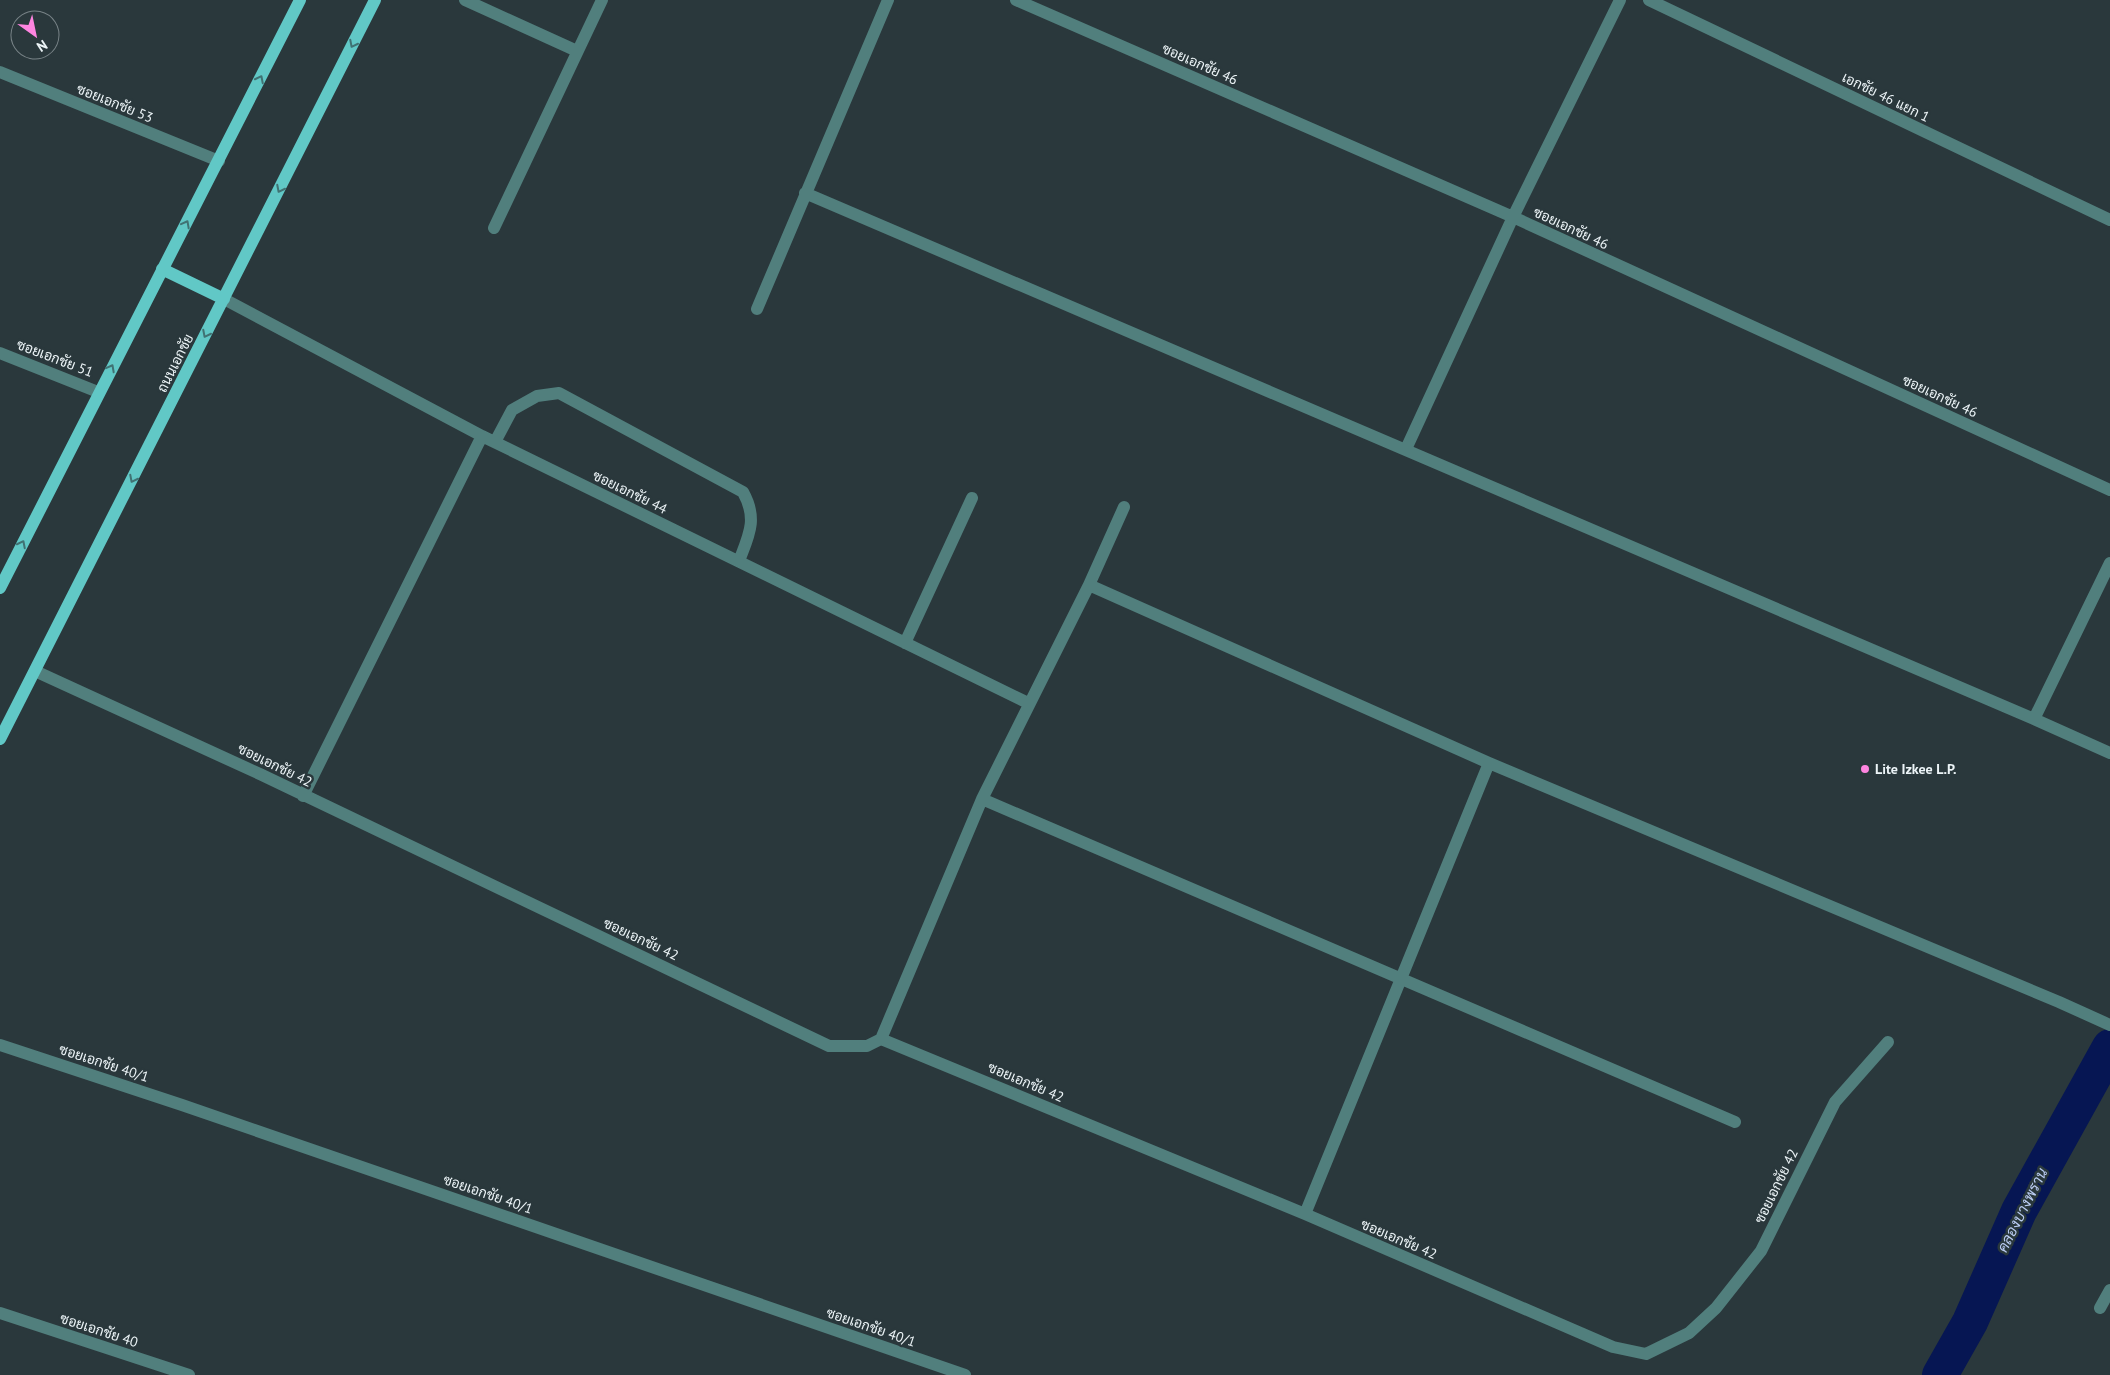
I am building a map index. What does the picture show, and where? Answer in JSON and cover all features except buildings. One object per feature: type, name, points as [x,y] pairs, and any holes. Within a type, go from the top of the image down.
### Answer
[{"type":"main road","points":[[0,588],[98,392],[219,161],[300,0]]},
{"type":"main road","name":"ถนนเอกชัย","points":[[0,739],[375,0]]},
{"type":"main road","points":[[162,269],[224,299]]},
{"type":"street","points":[[465,0],[576,51]]},
{"type":"street","points":[[494,228],[576,51],[602,0]]},
{"type":"street","points":[[757,309],[888,0]]},
{"type":"street","name":"ซอยเอกชัย 46","points":[[1016,0],[1513,217],[2110,490]]},
{"type":"street","points":[[1406,449],[1513,217],[1620,0]]},
{"type":"street","name":"เอกชัย 46 แยก 1","points":[[1649,0],[2110,220]]},
{"type":"street","name":"ซอยเอกชัย 53","points":[[0,72],[219,161]]},
{"type":"street","points":[[805,193],[1406,449],[2034,719],[2110,754]]},
{"type":"street","name":"ซอยเอกชัย 44","points":[[224,299],[482,436],[1028,703]]},
{"type":"street","name":"ซอยเอกชัย 51","points":[[0,353],[98,392]]},
{"type":"street","points":[[495,442],[512,410],[537,396],[559,393],[743,492],[750,506],[752,528],[739,561]]},
{"type":"street","points":[[303,796],[482,436]]},
{"type":"street","points":[[905,643],[972,498]]},
{"type":"street","points":[[881,1038],[982,799],[1028,703],[1089,585],[1124,507]]},
{"type":"street","points":[[2034,719],[2110,563]]},
{"type":"street","points":[[1089,585],[1489,764],[2110,1025]]},
{"type":"street","name":"ซอยเอกชัย 42","points":[[35,671],[829,1046],[866,1046],[881,1038],[1305,1214],[1613,1347],[1646,1354],[1689,1333],[1716,1308],[1761,1251],[1834,1102],[1888,1042]]},
{"type":"street","points":[[1305,1214],[1489,764]]},
{"type":"street","points":[[982,799],[1401,977],[1735,1122]]},
{"type":"street","name":"ซอยเอกชัย 40/1","points":[[0,1045],[192,1108],[965,1375]]},
{"type":"street","points":[[2100,1308],[2110,1290]]},
{"type":"street","name":"ซอยเอกชัย 40","points":[[0,1313],[189,1375]]},
{"type":"waterway","name":"คลองบางพราน","points":[[1940,1375],[1970,1322],[2019,1211],[2110,1047]]},
{"type":"place","name":"Lite Izkee L.P.","points":[[1865,769]]}]
